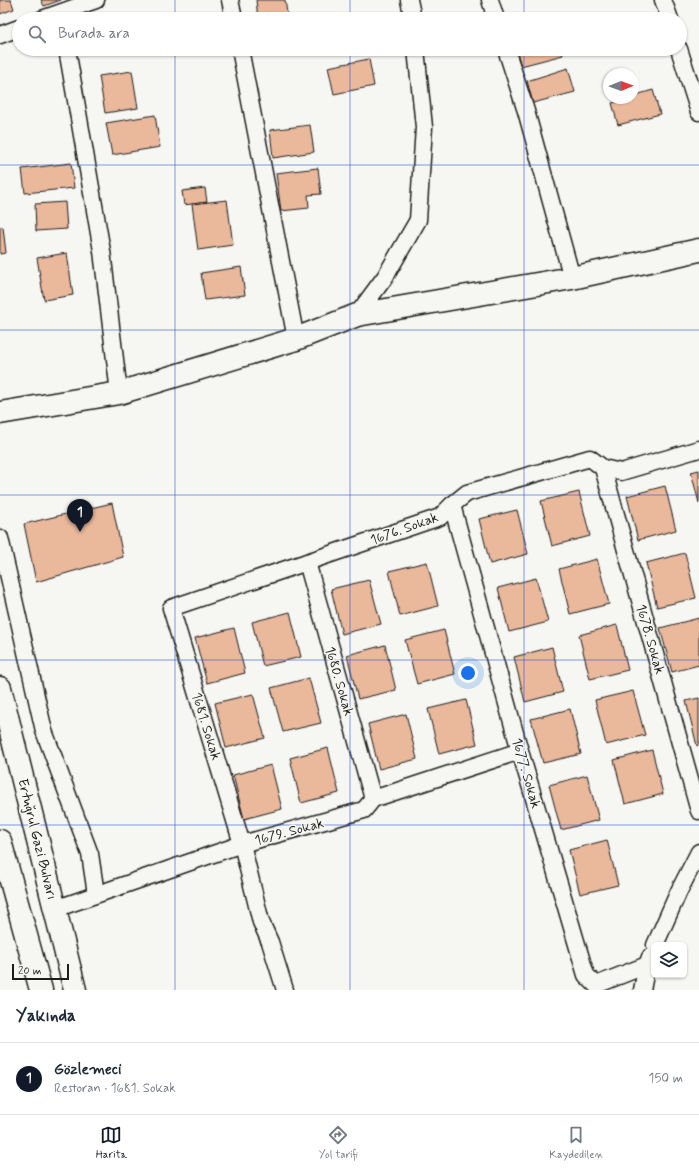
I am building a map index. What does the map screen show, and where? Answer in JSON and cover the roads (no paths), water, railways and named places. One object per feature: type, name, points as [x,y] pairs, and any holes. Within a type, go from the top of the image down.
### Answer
[{"type":"street","points":[[69,12],[96,0]]},
{"type":"street","points":[[230,0],[233,12]]},
{"type":"street","points":[[409,0],[412,12]]},
{"type":"street","points":[[490,0],[494,12]]},
{"type":"street","points":[[664,0],[668,12]]},
{"type":"street","points":[[0,35],[12,31]]},
{"type":"street","points":[[68,56],[103,259],[118,393]]},
{"type":"street","points":[[241,56],[296,338]]},
{"type":"street","points":[[357,315],[385,277],[418,220],[424,127],[417,56]]},
{"type":"street","points":[[508,56],[526,111],[572,278]]},
{"type":"street","points":[[681,56],[699,112]]},
{"type":"street","points":[[0,413],[118,393],[296,338],[357,315],[572,278],[699,250]]},
{"type":"street","name":"1676. Sokak","points":[[171,608],[440,517],[467,493],[590,458],[603,468],[621,472],[699,449]]},
{"type":"street","name":"1678. Sokak","points":[[603,468],[699,811]]},
{"type":"street","name":"1677. Sokak","points":[[452,505],[520,751],[586,975],[596,985],[647,965]]},
{"type":"street","points":[[0,538],[44,731],[90,854],[96,894]]},
{"type":"street","name":"1680. Sokak","points":[[307,562],[373,799]]},
{"type":"street","name":"1681. Sokak","points":[[171,608],[242,844],[260,922],[270,942],[285,990]]},
{"type":"street","name":"Ertuğrul Gazi Bulvarı","points":[[0,688],[75,990]]},
{"type":"street","name":"1679. Sokak","points":[[55,909],[242,844],[364,810],[373,799],[520,751]]},
{"type":"street","points":[[0,841],[41,990]]},
{"type":"street","points":[[656,942],[679,891],[699,852]]},
{"type":"street","points":[[642,990],[647,965],[651,955]]},
{"type":"place","name":"Gözlemeci","points":[[80,532]]}]
